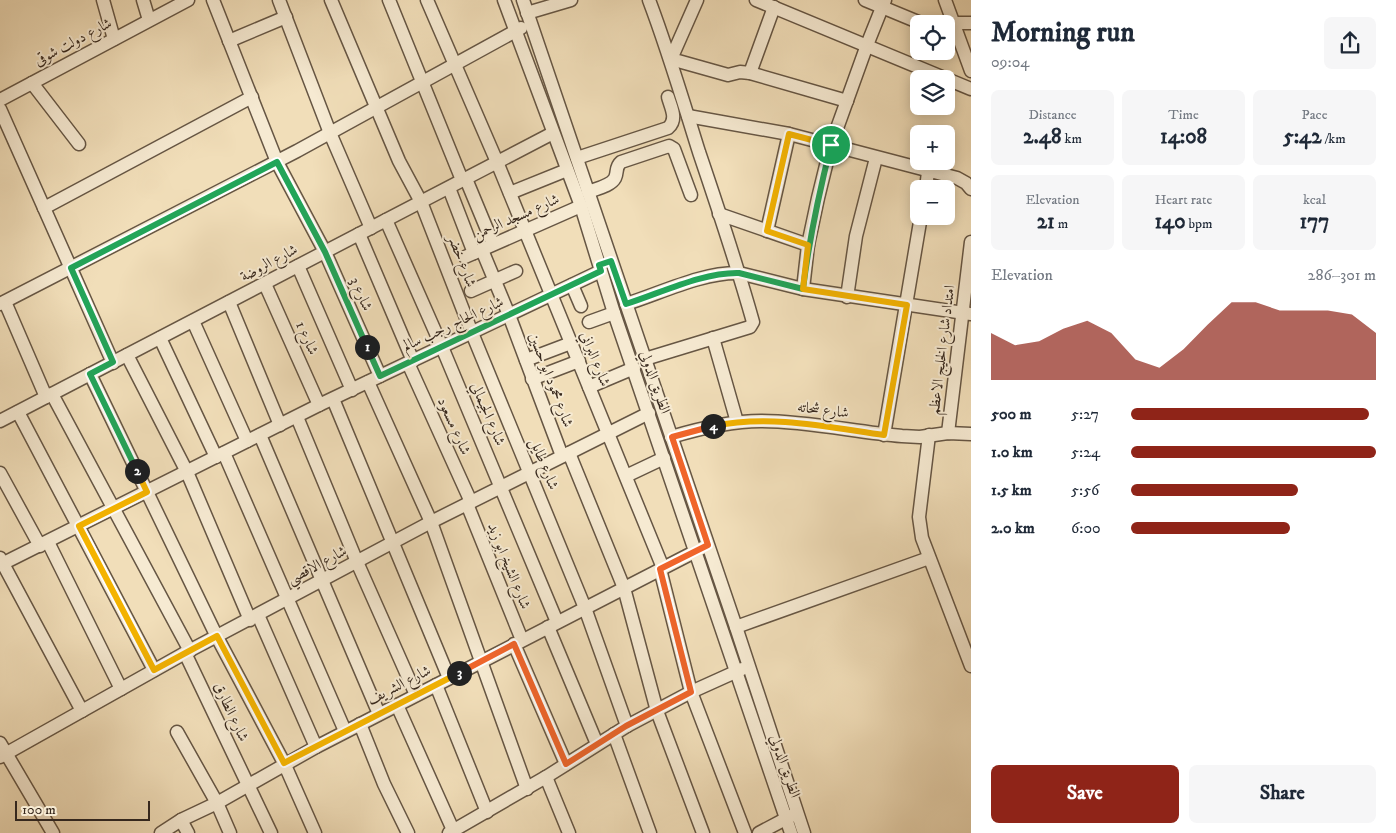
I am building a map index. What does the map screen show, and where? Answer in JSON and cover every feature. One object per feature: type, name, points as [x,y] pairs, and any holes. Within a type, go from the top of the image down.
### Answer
[{"type":"street","points":[[104,0],[114,39]]},
{"type":"street","points":[[143,0],[149,20]]},
{"type":"street","name":"شارع دولت شوقى","points":[[0,100],[187,0]]},
{"type":"street","name":"شارع 3","points":[[213,0],[277,162],[325,252],[431,522],[527,789]]},
{"type":"street","points":[[279,0],[330,133],[371,228]]},
{"type":"street","name":"شارع خضر","points":[[331,0],[399,162],[421,202],[472,333]]},
{"type":"street","points":[[389,0],[464,180],[478,251]]},
{"type":"street","name":"شارع البراني","points":[[427,0],[498,162],[662,568],[691,692],[745,833]]},
{"type":"street","name":"الطريق الدولي","points":[[504,0],[604,266],[626,304],[672,437],[749,666],[791,816],[790,833]]},
{"type":"street","name":"الطريق الدولي","points":[[523,0],[588,192],[614,313],[736,672],[791,816],[804,833]]},
{"type":"street","points":[[2,303],[277,162],[516,31],[529,18],[572,0]]},
{"type":"street","points":[[645,359],[752,325],[753,322],[671,60],[650,0]]},
{"type":"street","points":[[671,60],[696,0]]},
{"type":"street","points":[[865,0],[884,3],[910,17]]},
{"type":"street","points":[[945,0],[951,15]]},
{"type":"street","points":[[750,73],[767,3],[971,88]]},
{"type":"street","points":[[803,289],[808,245],[831,145],[884,3]]},
{"type":"street","points":[[229,41],[286,18]]},
{"type":"street","points":[[955,23],[971,23]]},
{"type":"street","points":[[955,25],[965,47],[971,71]]},
{"type":"street","points":[[671,60],[728,74],[750,73],[847,101]]},
{"type":"street","points":[[32,83],[79,144]]},
{"type":"street","points":[[44,208],[252,97]]},
{"type":"street","points":[[577,158],[668,128],[674,119],[668,97]]},
{"type":"street","points":[[0,109],[113,362]]},
{"type":"street","points":[[688,116],[789,134],[928,172],[957,178],[966,183],[971,189]]},
{"type":"street","name":"شارع الروضة","points":[[0,421],[553,133]]},
{"type":"street","points":[[767,231],[789,134]]},
{"type":"street","points":[[588,192],[612,182],[615,178],[617,166],[621,162],[669,146],[674,149],[691,195]]},
{"type":"street","points":[[847,297],[856,236],[876,158]]},
{"type":"street","points":[[510,193],[567,170]]},
{"type":"street","points":[[927,180],[928,172]]},
{"type":"street","points":[[449,188],[478,251]]},
{"type":"street","name":"شارع مسجد الرحمن","points":[[478,251],[581,206]]},
{"type":"street","points":[[719,214],[808,245]]},
{"type":"street","name":"شارع الجيمالي","points":[[386,220],[501,486],[597,744]]},
{"type":"street","points":[[884,435],[920,225]]},
{"type":"street","name":"شارع مسعود","points":[[358,234],[469,503]]},
{"type":"street","name":"امتداد شارع الخليج الاعظم","points":[[948,433],[967,313],[971,242]]},
{"type":"street","name":"شارع محمود ابو حسين","points":[[478,251],[509,315],[526,360],[532,379],[535,402],[566,454],[624,588],[658,711],[703,833]]},
{"type":"street","points":[[298,266],[352,390]]},
{"type":"street","name":"شارع الحاج رجب سالم","points":[[1,562],[44,544],[319,405],[552,295],[604,266]]},
{"type":"street","points":[[471,291],[516,271]]},
{"type":"street","points":[[626,304],[719,274],[739,273],[803,289],[847,297],[967,313]]},
{"type":"street","name":"شارع 1","points":[[264,284],[319,405]]},
{"type":"street","points":[[572,285],[581,306]]},
{"type":"street","points":[[229,302],[280,425]]},
{"type":"street","name":"شارع الطارق","points":[[2,303],[49,396],[114,508],[188,652],[271,833]]},
{"type":"street","points":[[590,322],[614,313]]},
{"type":"street","points":[[193,321],[247,442]]},
{"type":"street","name":"شارع طايل","points":[[472,333],[586,608],[626,726]]},
{"type":"street","points":[[160,338],[220,455],[288,599],[345,731]]},
{"type":"street","points":[[713,338],[737,422]]},
{"type":"street","points":[[526,360],[571,343]]},
{"type":"street","points":[[127,355],[187,472],[316,746]]},
{"type":"street","points":[[532,379],[579,361]]},
{"type":"street","points":[[589,387],[634,368]]},
{"type":"street","points":[[90,374],[217,636],[284,763],[315,833]]},
{"type":"street","points":[[333,399],[449,678]]},
{"type":"street","points":[[18,412],[154,670]]},
{"type":"street","points":[[297,416],[357,562],[416,694]]},
{"type":"street","name":"شارع الاقصي","points":[[2,751],[82,711],[217,636],[501,486],[608,433],[650,418],[665,418]]},
{"type":"street","name":"شارع شحاته","points":[[672,437],[700,428],[737,422],[783,421],[911,437],[948,433],[971,434]]},
{"type":"street","points":[[260,435],[379,714]]},
{"type":"street","points":[[929,435],[919,517],[922,538],[971,666]]},
{"type":"street","points":[[626,476],[664,458]]},
{"type":"street","points":[[0,473],[44,544],[121,689]]},
{"type":"street","name":"شارع الشيخ ابو زيد","points":[[469,503],[518,642],[566,764]]},
{"type":"street","name":"شارع الشريف","points":[[161,833],[316,746],[708,545]]},
{"type":"street","points":[[736,627],[929,558]]},
{"type":"street","points":[[1,562],[82,711]]},
{"type":"street","points":[[397,705],[451,832],[527,789],[626,726],[658,711],[691,692],[749,666]]},
{"type":"street","points":[[436,685],[487,812]]},
{"type":"street","points":[[360,724],[384,784],[408,833]]},
{"type":"street","points":[[178,732],[217,803],[230,833]]},
{"type":"street","points":[[614,734],[650,833]]},
{"type":"street","points":[[2,751],[53,833]]},
{"type":"street","points":[[546,777],[569,833]]},
{"type":"street","points":[[759,833],[791,816]]},
{"type":"street","points":[[182,820],[188,833]]},
{"type":"route","points":[[831,145],[789,134],[767,231],[808,245],[803,289],[907,305],[884,435],[783,421],[760,421],[715,425],[672,437],[708,545],[660,569],[691,692],[658,711],[626,726],[566,764],[514,644],[284,763],[217,636],[154,670],[79,526],[147,492],[90,374],[113,362],[71,268],[277,162],[325,252],[380,376],[601,271],[599,265],[611,261],[626,304],[691,282],[730,273],[739,273],[803,289],[808,245],[831,145]]}]
